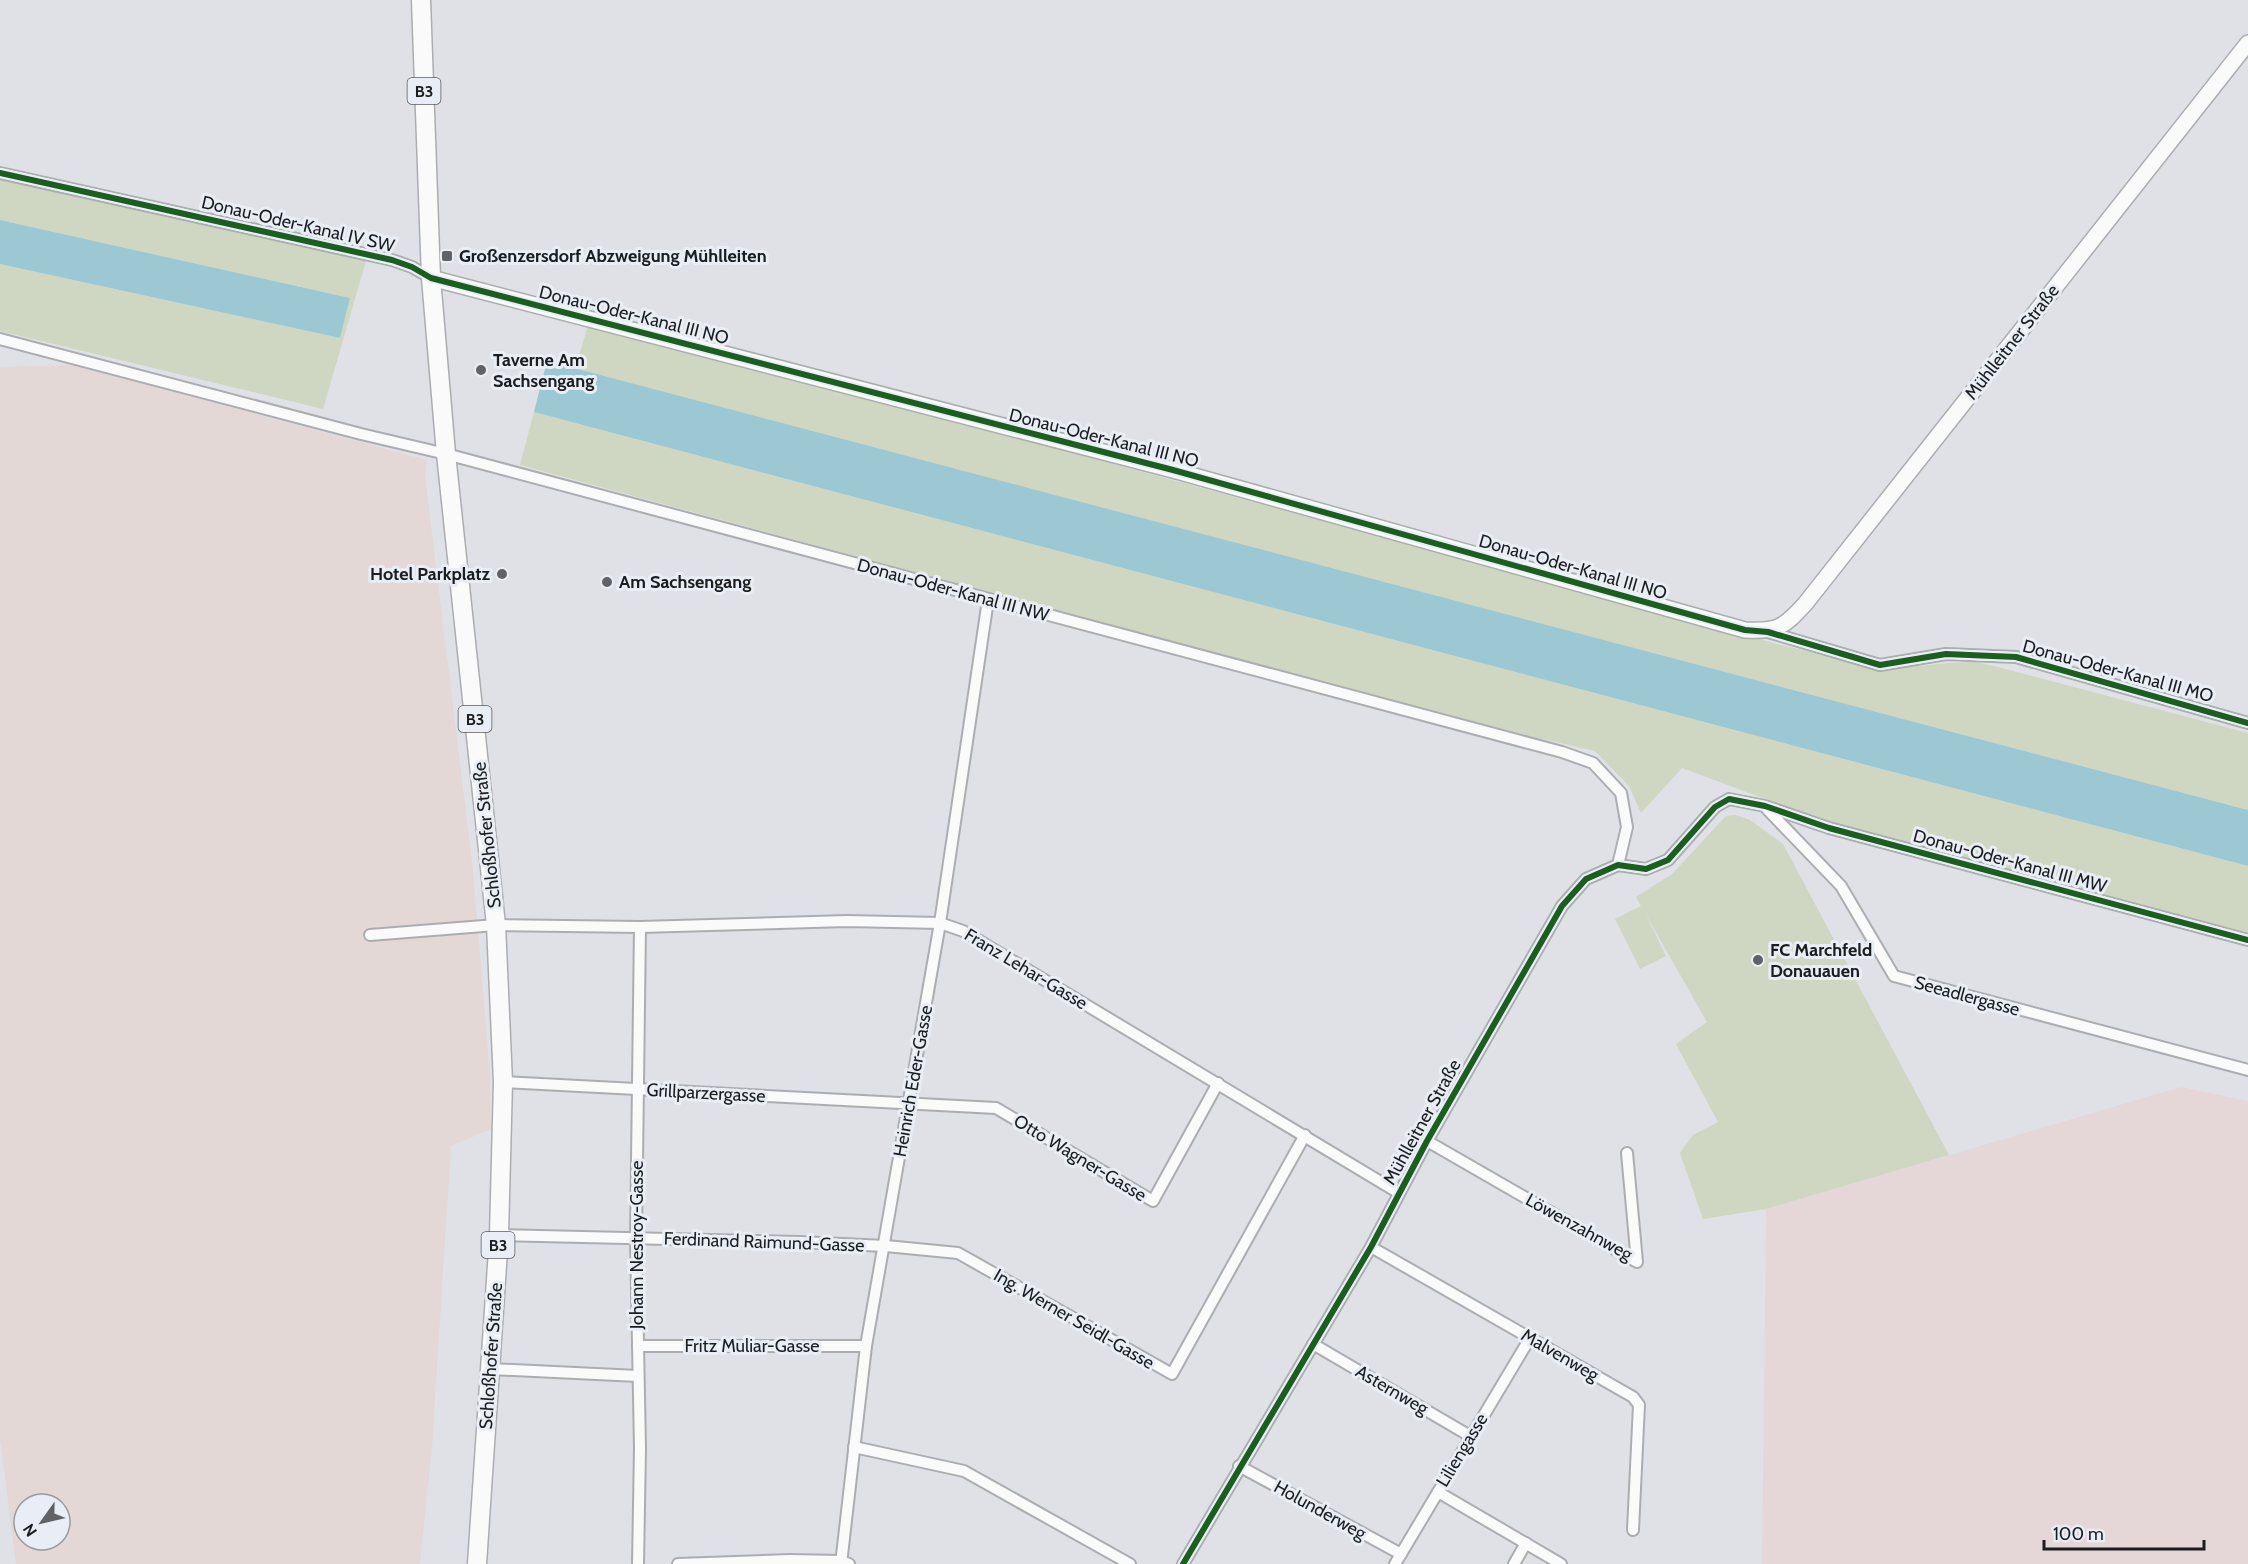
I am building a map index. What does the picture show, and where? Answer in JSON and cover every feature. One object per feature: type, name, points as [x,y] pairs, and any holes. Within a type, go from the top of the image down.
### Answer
[{"type":"main road","name":"Schloßhofer Straße","points":[[421,0],[431,278],[446,454],[496,925],[503,1082],[491,1369],[477,1564]]},
{"type":"street","name":"Mühlleitner Straße","points":[[1768,632],[1788,622],[1805,604],[2248,43]]},
{"type":"street","name":"Donau-Oder-Kanal IV SW","points":[[0,173],[392,260],[412,267],[431,278]]},
{"type":"street","name":"Donau-Oder-Kanal III NO","points":[[431,278],[1173,470],[1745,630],[1768,632]]},
{"type":"street","points":[[0,339],[361,434],[446,454]]},
{"type":"street","name":"Donau-Oder-Kanal III NW","points":[[446,454],[1460,725],[1593,763],[1621,793],[1628,827],[1618,865]]},
{"type":"street","name":"Heinrich Eder-Gasse","points":[[844,1563],[866,1346],[940,923],[988,600]]},
{"type":"street","name":"Donau-Oder-Kanal III MO","points":[[1768,632],[1880,665],[1946,654],[2016,657],[2248,723]]},
{"type":"street","points":[[1618,865],[1646,869],[1668,860],[1715,807],[1729,799],[1765,806]]},
{"type":"street","name":"Donau-Oder-Kanal III MW","points":[[1765,806],[1829,828],[2248,940]]},
{"type":"street","name":"Seeadlergasse","points":[[1765,806],[1841,886],[1894,976],[2248,1070]]},
{"type":"street","name":"Mühlleitner Straße","points":[[1183,1564],[1239,1466],[1371,1247],[1427,1141],[1562,906],[1586,879],[1618,865]]},
{"type":"street","name":"Franz Lehar-Gasse","points":[[370,935],[496,925],[640,927],[848,921],[940,923],[963,931],[1399,1193]]},
{"type":"street","name":"Johann Nestroy-Gasse","points":[[638,1564],[636,1239],[637,1101],[640,1090],[640,927]]},
{"type":"street","name":"Grillparzergasse","points":[[503,1082],[910,1102]]},
{"type":"street","name":"Otto Wagner-Gasse","points":[[910,1102],[996,1108],[1153,1201],[1218,1083]]},
{"type":"street","name":"Ing. Werner Seidl-Gasse","points":[[885,1246],[958,1253],[1172,1374],[1305,1135]]},
{"type":"street","name":"Löwenzahnweg","points":[[1427,1141],[1637,1262],[1627,1153]]},
{"type":"street","name":"Ferdinand Raimund-Gasse","points":[[498,1235],[885,1246]]},
{"type":"street","name":"Malvenweg","points":[[1371,1247],[1632,1397],[1639,1405],[1633,1530]]},
{"type":"street","name":"Liliengasse","points":[[1398,1559],[1530,1338]]},
{"type":"street","name":"Asternweg","points":[[1313,1344],[1470,1436]]},
{"type":"street","name":"Fritz Muliar-Gasse","points":[[638,1346],[866,1346]]},
{"type":"street","points":[[491,1369],[638,1376]]},
{"type":"street","points":[[854,1447],[964,1471],[1130,1564]]},
{"type":"street","name":"Holunderweg","points":[[1239,1466],[1398,1559]]},
{"type":"street","points":[[1438,1492],[1561,1564]]},
{"type":"street","points":[[1515,1564],[1526,1543]]},
{"type":"street","points":[[678,1564],[790,1560],[844,1563]]},
{"type":"shaded area","points":[[73,365],[427,460],[425,475],[473,870],[490,1076],[491,1129],[451,1146],[432,1448],[420,1564],[16,1564],[14,1552],[72,1552],[72,1492],[12,1492],[12,1533],[0,1439],[0,367]]},
{"type":"shaded area","points":[[2181,1087],[2248,1101],[2248,1564],[1762,1564],[1766,1209]]},
{"type":"green space","points":[[0,179],[366,261],[323,409],[0,331],[0,264],[340,338],[350,298],[0,220]]},
{"type":"green space","points":[[589,322],[1781,645],[1886,669],[1975,662],[2248,733],[2248,810],[575,369]]},
{"type":"green space","points":[[534,412],[2248,866],[2248,935],[1832,824],[1682,768],[1641,813],[1629,786],[1595,751],[1459,720],[520,465]]},
{"type":"green space","name":"FC Marchfeld Donauauen","points":[[1736,815],[1750,820],[1783,844],[1949,1155],[1766,1209],[1703,1219],[1680,1153],[1693,1135],[1718,1122],[1676,1044],[1707,1022],[1645,913],[1666,956],[1640,969],[1615,919],[1641,906],[1636,897],[1672,874],[1726,816]]},
{"type":"water","points":[[0,220],[350,298],[340,338],[0,264]]},
{"type":"water","points":[[547,361],[2248,810],[2248,866],[534,412]]},
{"type":"cycle path","points":[[0,173],[392,260],[412,267],[431,278],[1173,470],[1745,630],[1768,632],[1880,665],[1946,654],[2016,657],[2248,723]]},
{"type":"cycle path","points":[[1183,1564],[1371,1247],[1427,1141],[1562,906],[1586,879],[1618,865],[1646,869],[1668,860],[1715,807],[1729,799],[1765,806],[1829,828],[2248,940]]},
{"type":"place","name":"Großenzersdorf Abzweigung Mühlleiten","points":[[447,256]]},
{"type":"place","name":"Taverne Am Sachsengang","points":[[481,370]]},
{"type":"place","name":"Hotel Parkplatz","points":[[502,574]]},
{"type":"place","name":"Am Sachsengang","points":[[607,582]]},
{"type":"place","name":"FC Marchfeld Donauauen","points":[[1758,960]]}]
